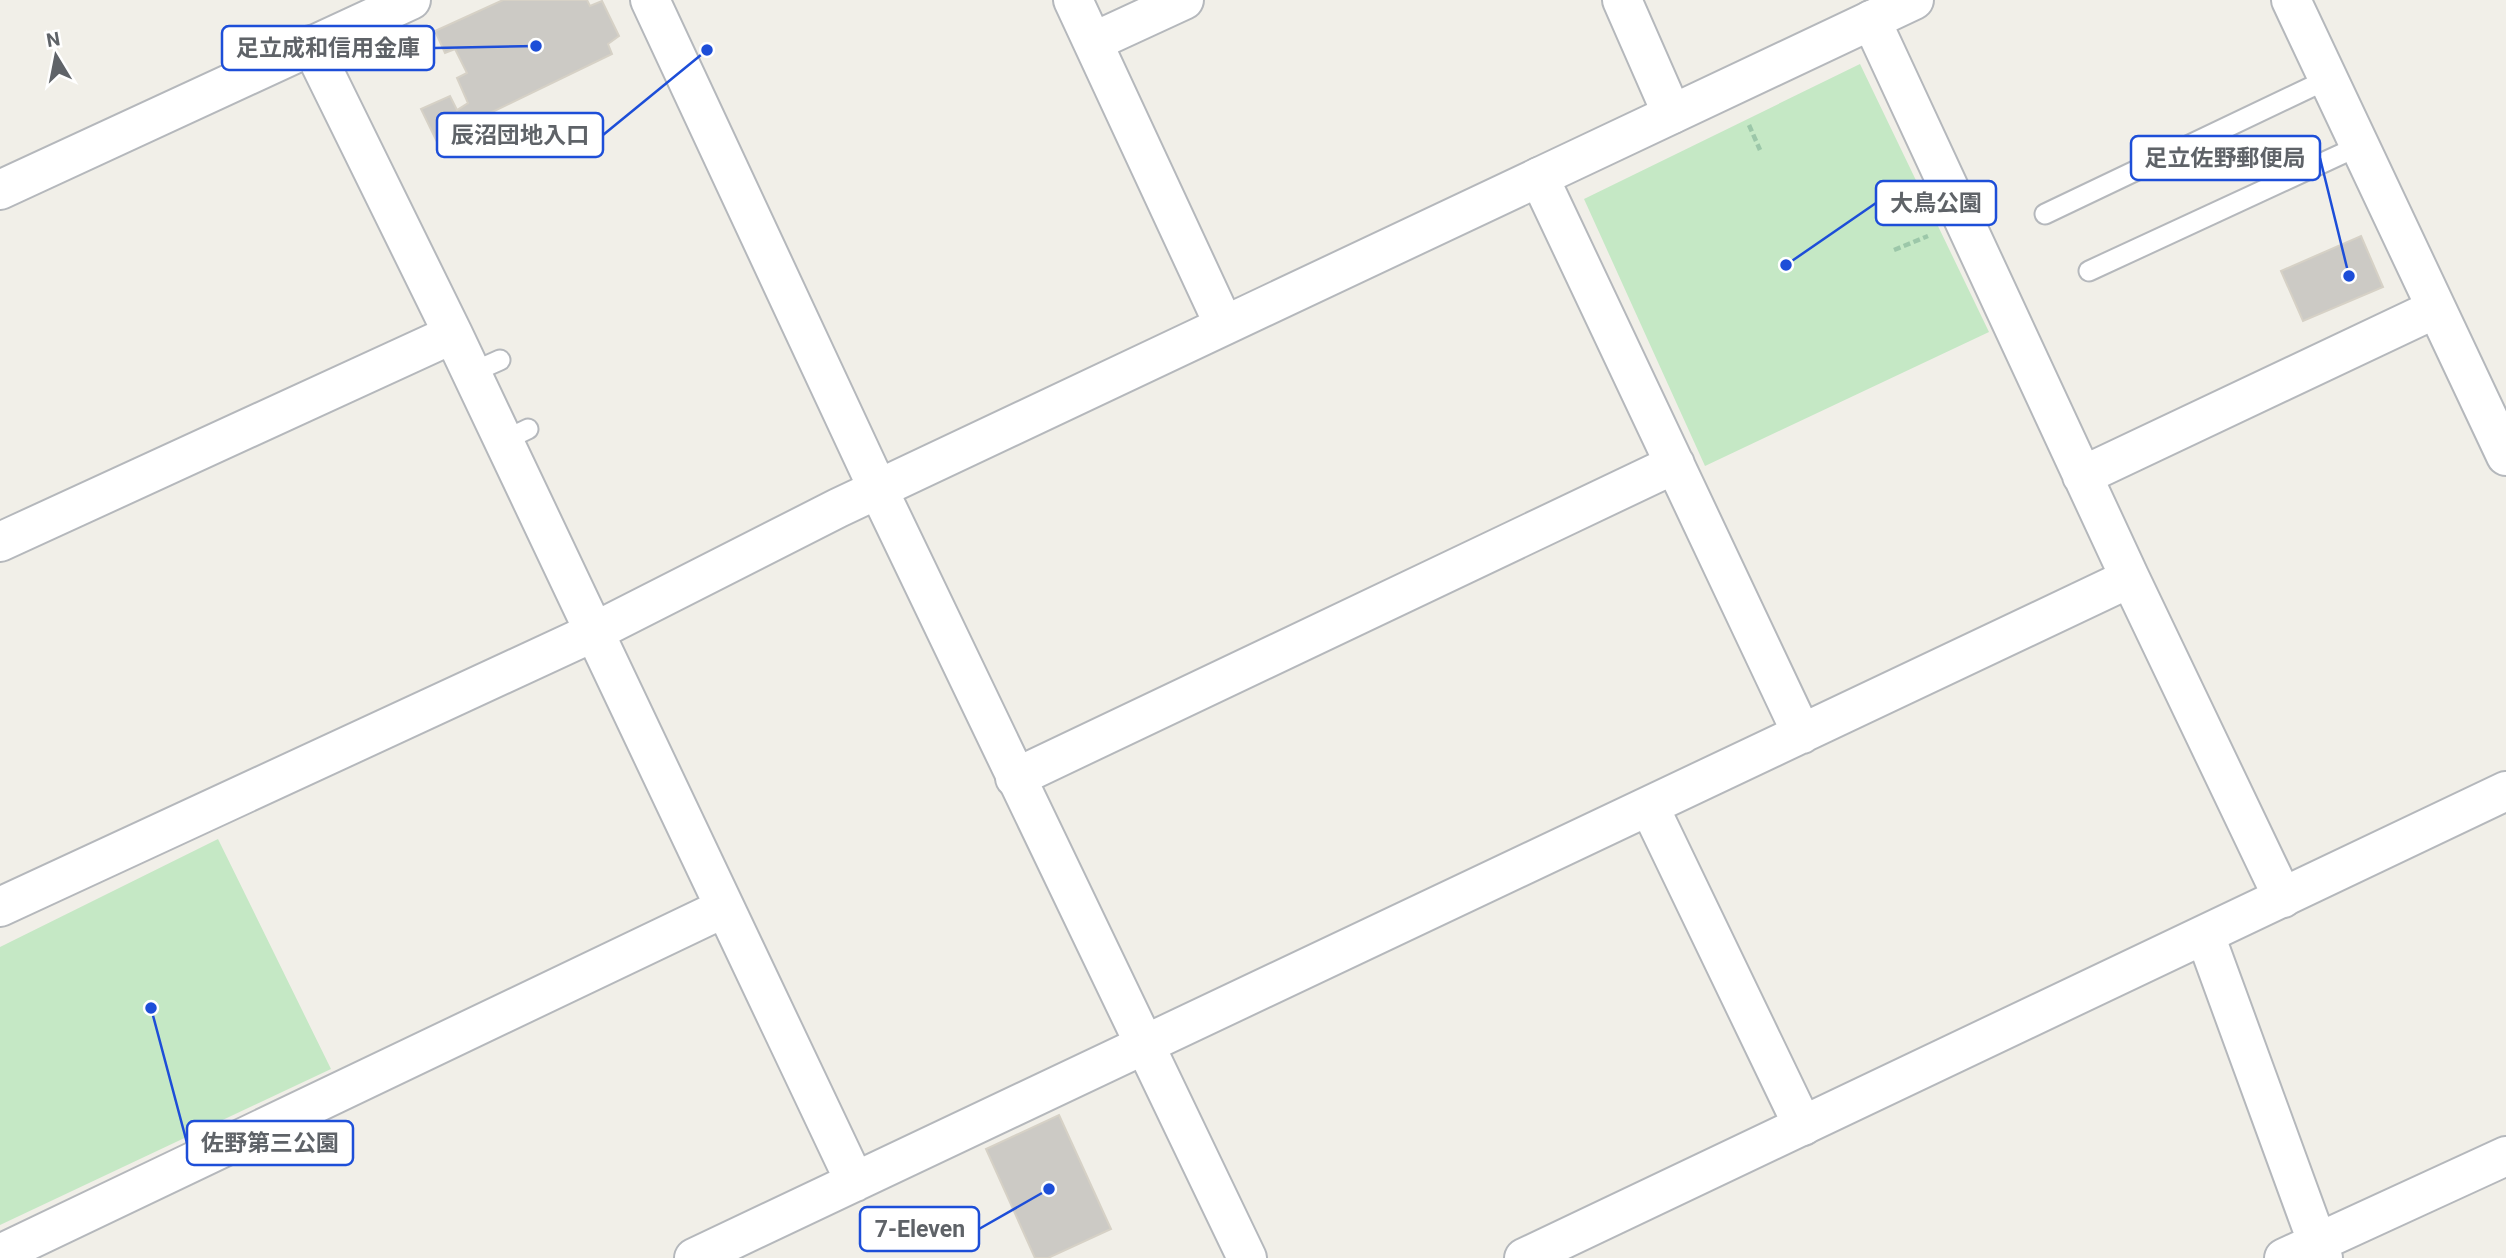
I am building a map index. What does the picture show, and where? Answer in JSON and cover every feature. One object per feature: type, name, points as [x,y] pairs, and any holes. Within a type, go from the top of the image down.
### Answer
[{"type":"street","points":[[0,190],[411,0]]},
{"type":"street","points":[[650,0],[1015,778],[1247,1258]]},
{"type":"street","points":[[1073,0],[1224,325]]},
{"type":"street","points":[[1093,42],[1184,0]]},
{"type":"street","points":[[1622,0],[1672,114]]},
{"type":"street","points":[[0,907],[594,632],[878,489],[1914,0]]},
{"type":"street","points":[[2291,0],[2506,456]]},
{"type":"street","points":[[1871,20],[2082,476],[2283,898]]},
{"type":"street","points":[[311,45],[453,334],[485,367],[516,435],[594,632],[855,1182]]},
{"type":"street","points":[[1539,177],[1802,734]]},
{"type":"street","points":[[2082,476],[2435,309]]},
{"type":"street","points":[[0,542],[453,334]]},
{"type":"street","points":[[1015,778],[1675,464]]},
{"type":"street","points":[[694,1258],[2130,578]]},
{"type":"street","points":[[1524,1258],[1581,1246],[1802,1126],[2506,791]]},
{"type":"street","points":[[1649,806],[1802,1126]]},
{"type":"street","points":[[0,1254],[724,908]]},
{"type":"street","points":[[2204,935],[2321,1250]]},
{"type":"street","points":[[2284,1258],[2321,1250],[2506,1156]]},
{"type":"lane","points":[[2045,214],[2328,79]]},
{"type":"lane","points":[[2089,271],[2359,146]]},
{"type":"path","points":[[1746,118],[1760,150]]},
{"type":"path","points":[[1894,250],[1937,232]]},
{"type":"green space","points":[[1860,64],[1989,332],[1705,466],[1584,199]]},
{"type":"green space","points":[[218,839],[331,1069],[0,1225],[0,947]]},
{"type":"building","points":[[503,0],[587,0],[590,6],[602,1],[619,36],[608,44],[612,54],[488,114],[490,119],[438,144],[421,109],[450,96],[457,110],[468,103],[457,78],[467,73],[455,49],[445,53],[435,31]]},
{"type":"building","points":[[2361,236],[2383,287],[2303,321],[2281,271]]},
{"type":"building","points":[[1059,1115],[1111,1229],[1048,1258],[1035,1258],[986,1149]]},
{"type":"place","name":"足立成和信用金庫","points":[[536,46]]},
{"type":"place","name":"辰沼団地入口","points":[[707,50]]},
{"type":"place","name":"大鳥公園","points":[[1786,265]]},
{"type":"place","name":"足立佐野郵便局","points":[[2349,276]]},
{"type":"place","name":"佐野第三公園","points":[[151,1008]]},
{"type":"place","name":"7-Eleven","points":[[1049,1189]]}]
